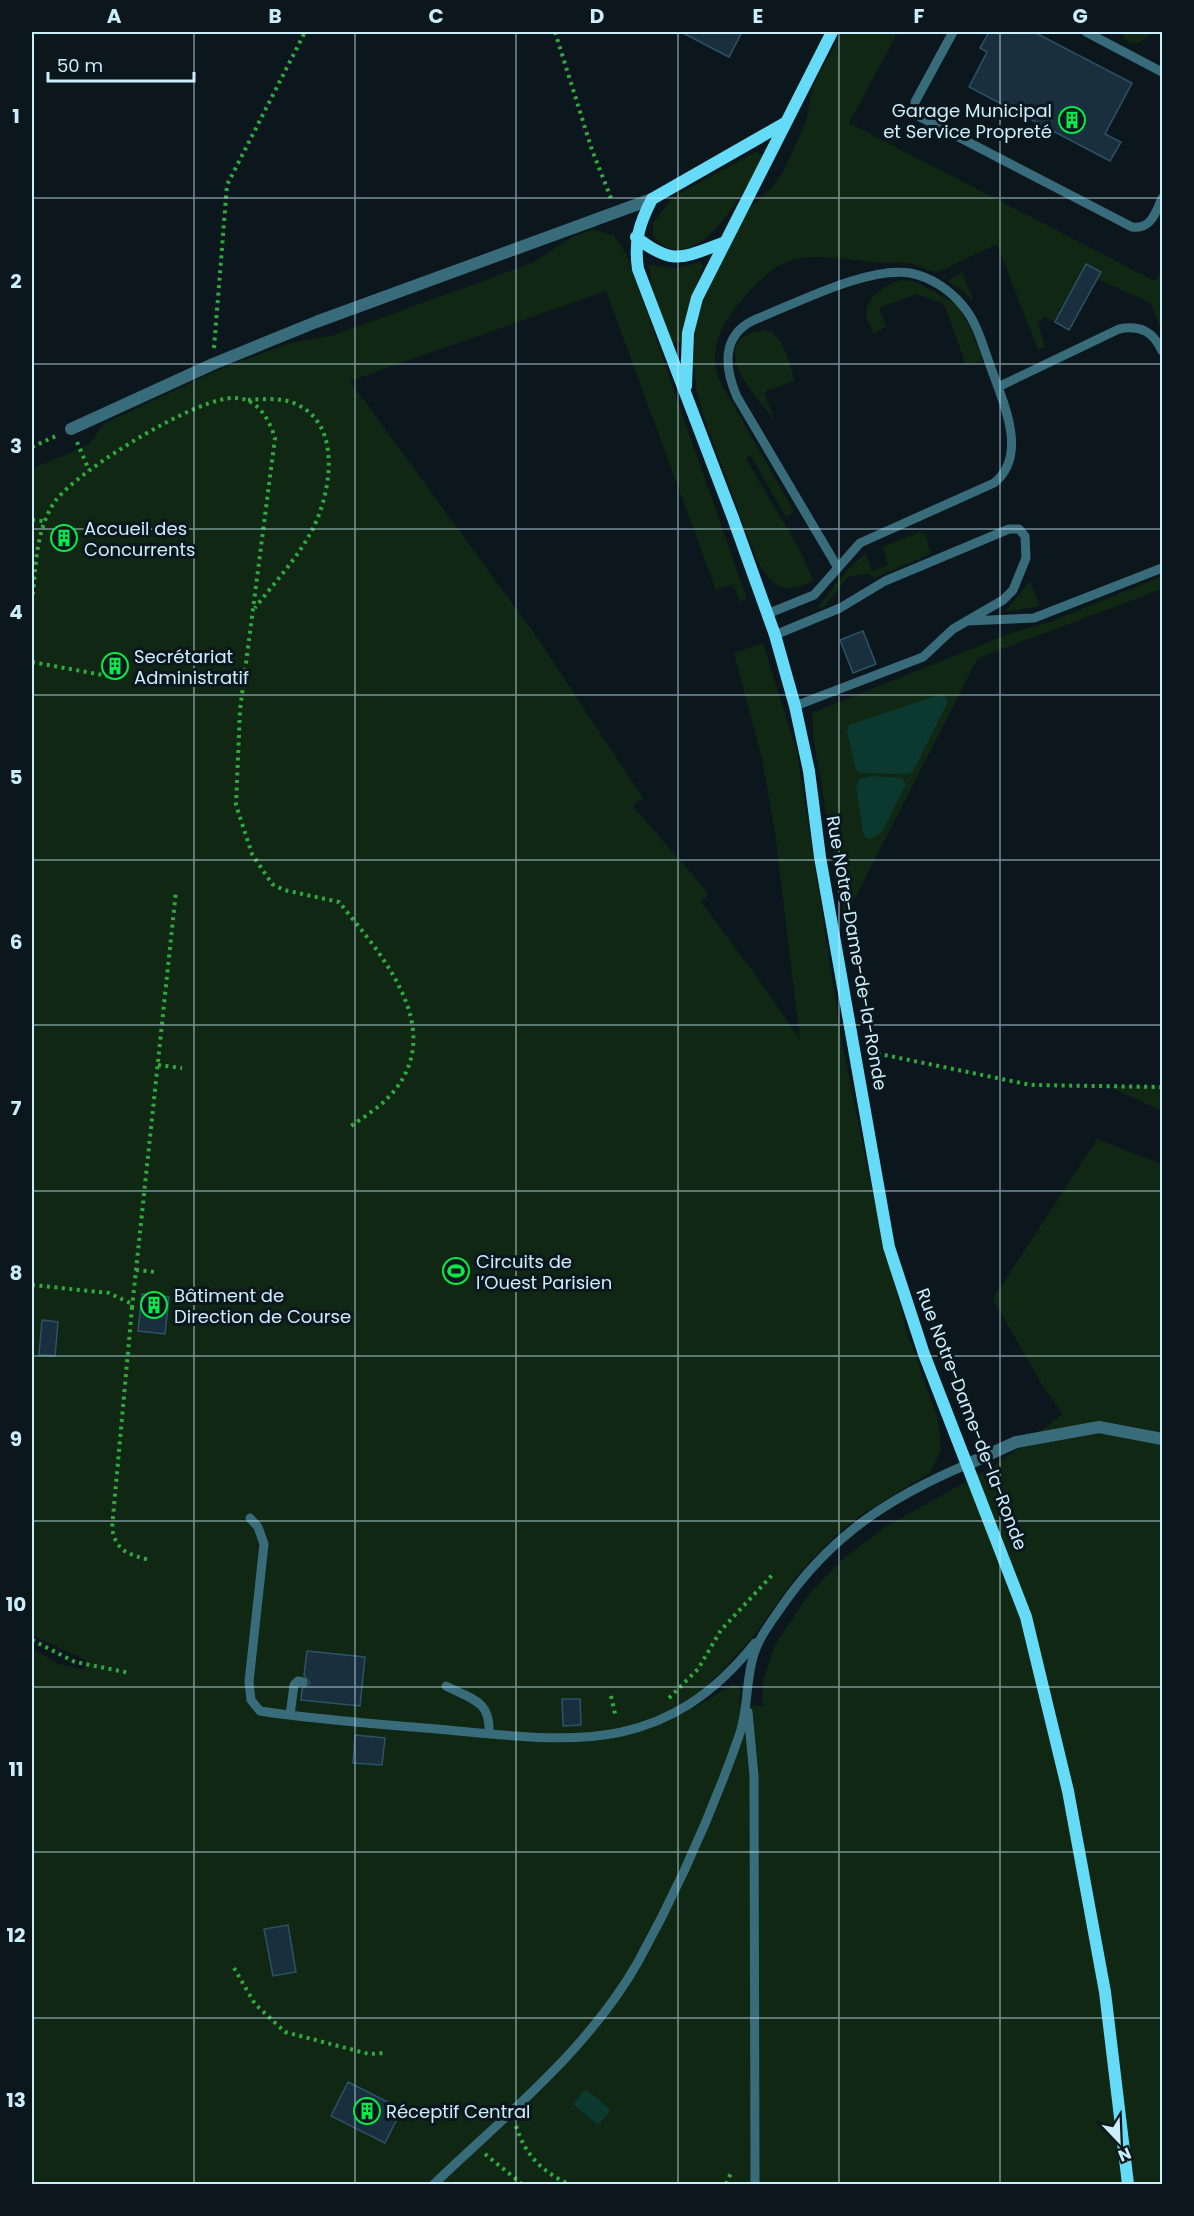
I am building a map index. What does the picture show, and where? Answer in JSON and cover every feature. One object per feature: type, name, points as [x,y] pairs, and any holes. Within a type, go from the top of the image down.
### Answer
[{"type":"main road","name":"Rue Notre-Dame-de-la-Ronde","points":[[686,394],[687,333],[697,298],[832,32]]},
{"type":"main road","points":[[651,199],[785,123]]},
{"type":"main road","name":"Rue Notre-Dame-de-la-Ronde","points":[[651,199],[640,221],[636,237],[638,269],[775,635],[795,706],[809,771],[820,857],[889,1247],[924,1354],[1026,1617],[1068,1791],[1103,1973],[1128,2184]]},
{"type":"main road","points":[[636,237],[657,254],[673,257],[692,255],[723,243]]},
{"type":"street","points":[[71,429],[213,364],[327,318],[651,199]]},
{"type":"street","points":[[968,1464],[1016,1442],[1099,1427],[1162,1439]]},
{"type":"lane","points":[[953,32],[915,102],[915,111],[920,117],[1132,227],[1142,227],[1150,222],[1162,198]]},
{"type":"lane","points":[[1086,32],[1162,72]]},
{"type":"lane","points":[[767,614],[814,595],[838,568],[860,543],[982,489],[1002,477],[1009,460],[1011,424],[976,328],[967,312],[944,288],[918,275],[889,272],[854,280],[754,320],[737,332],[729,346],[727,361],[737,397],[838,568]]},
{"type":"lane","points":[[998,387],[1119,329],[1140,328],[1148,331],[1162,351]]},
{"type":"lane","points":[[775,635],[840,608],[885,581],[1010,529],[1019,529],[1026,542],[1026,558],[1013,590],[995,605],[964,621],[924,657],[795,706]]},
{"type":"lane","points":[[964,621],[1034,618],[1162,568]]},
{"type":"lane","points":[[250,1518],[258,1527],[264,1544],[249,1682],[250,1695],[257,1710],[290,1716],[489,1734],[581,1738],[620,1734],[657,1723],[705,1695],[744,1657],[768,1628],[806,1573],[857,1524],[898,1497],[968,1464]]},
{"type":"lane","points":[[434,2184],[557,2068],[595,2025],[637,1963],[710,1811],[747,1709],[754,1653],[768,1628]]},
{"type":"lane","points":[[290,1716],[294,1685],[298,1681],[303,1682]]},
{"type":"lane","points":[[446,1686],[484,1707],[489,1715],[489,1734]]},
{"type":"lane","points":[[747,1709],[754,1776],[755,2184]]},
{"type":"path","points":[[213,364],[227,185],[305,32]]},
{"type":"path","points":[[555,32],[592,150],[616,212]]},
{"type":"path","points":[[32,602],[43,521],[72,482],[137,440],[220,398],[239,398],[256,405],[270,421],[275,438],[240,710],[235,791],[244,834],[257,863],[272,884],[284,890],[339,902],[390,970],[410,1011],[411,1056],[396,1089],[369,1114],[348,1128]]},
{"type":"path","points":[[245,400],[269,399],[300,406],[317,423],[323,435],[328,457],[322,506],[310,533],[295,559],[254,609]]},
{"type":"path","points":[[32,447],[71,429],[89,470]]},
{"type":"path","points":[[32,520],[43,521]]},
{"type":"path","points":[[32,662],[108,676]]},
{"type":"path","points":[[149,1560],[123,1552],[115,1542],[112,1528],[132,1308],[176,891]]},
{"type":"path","points":[[855,1049],[1031,1085],[1162,1087]]},
{"type":"path","points":[[158,1065],[182,1068]]},
{"type":"path","points":[[136,1270],[155,1272]]},
{"type":"path","points":[[32,1285],[109,1293],[127,1299],[132,1308]]},
{"type":"path","points":[[657,1723],[664,1703],[698,1669],[721,1630],[774,1573]]},
{"type":"path","points":[[32,1640],[75,1662],[130,1673]]},
{"type":"path","points":[[611,1696],[620,1734]]},
{"type":"path","points":[[234,1968],[240,1982],[255,2004],[285,2032],[369,2054],[385,2053]]},
{"type":"path","points":[[512,2110],[522,2143],[531,2159],[545,2171],[569,2184]]},
{"type":"path","points":[[475,2145],[521,2184]]},
{"type":"path","points":[[726,2184],[731,2174]]},
{"type":"shaded area","points":[[842,32],[898,32],[849,123],[1155,281],[1162,269],[1162,334],[1151,303],[1097,279],[1101,271],[1086,264],[1055,322],[1044,316],[1038,324],[1045,346],[1038,350],[997,244],[938,272],[904,262],[876,263],[811,257],[795,259],[767,274],[730,315],[721,332],[715,359],[718,378],[794,511],[786,517],[750,455],[746,459],[800,550],[813,581],[802,586],[785,588],[778,586],[766,575],[756,558],[703,415],[696,388],[693,347],[696,320],[703,297],[748,210],[772,187],[784,170],[806,122],[813,86]]},
{"type":"shaded area","points":[[1122,32],[1152,32],[1143,41],[1137,43],[1125,40]]},
{"type":"shaded area","points":[[757,151],[762,156],[760,164],[742,194],[730,212],[701,242],[685,249],[669,248],[653,236],[653,223],[673,197]]},
{"type":"shaded area","name":"Circuits de l’Ouest Parisien","points":[[593,230],[614,235],[626,253],[747,599],[740,602],[733,584],[716,590],[606,291],[350,381],[534,633],[643,798],[633,806],[709,894],[701,902],[800,1040],[775,832],[762,759],[734,653],[763,643],[797,753],[843,1047],[873,1195],[906,1329],[938,1419],[941,1450],[930,1473],[865,1512],[836,1535],[799,1573],[752,1638],[688,1703],[692,1709],[734,1684],[741,1690],[739,1704],[762,1706],[763,1681],[775,1645],[809,1594],[845,1557],[887,1526],[994,1466],[1063,1414],[1044,1388],[993,1299],[1097,1139],[1162,1164],[1162,2184],[32,2184],[32,1649],[59,1664],[84,1670],[86,1660],[32,1635],[32,469],[89,444],[105,423],[227,366],[290,343],[334,335],[532,263],[574,236]]},
{"type":"shaded area","points":[[700,262],[703,266],[689,306],[682,341],[672,344],[653,293],[649,265],[679,268]]},
{"type":"shaded area","points":[[963,272],[974,303],[963,291],[947,281]]},
{"type":"shaded area","points":[[903,280],[917,282],[957,305],[969,325],[982,356],[981,362],[966,365],[944,304],[917,294],[879,308],[886,327],[873,333],[866,314],[869,302],[885,287]]},
{"type":"shaded area","points":[[764,330],[771,332],[781,343],[795,381],[764,392],[774,420],[747,384],[739,370],[735,356],[737,345],[746,336]]},
{"type":"shaded area","points":[[921,531],[922,534],[927,533],[931,554],[874,578],[869,574],[849,576],[824,607],[817,608],[848,569],[866,553],[872,572],[888,565],[883,547]]},
{"type":"shaded area","points":[[1162,576],[1162,589],[978,658],[851,906],[846,925],[813,737],[812,713],[1011,633],[1050,622]]},
{"type":"shaded area","points":[[1030,581],[1040,606],[1005,612]]},
{"type":"shaded area","points":[[938,695],[944,695],[948,702],[913,771],[909,774],[861,773],[856,770],[847,732],[849,725]]},
{"type":"shaded area","points":[[871,776],[902,778],[906,784],[882,832],[871,839],[866,838],[863,832],[856,786],[859,779]]},
{"type":"shaded area","points":[[1162,1086],[1162,1111],[1110,1087]]},
{"type":"shaded area","points":[[586,2089],[611,2110],[598,2125],[573,2104]]},
{"type":"building","points":[[681,32],[742,32],[729,57]]},
{"type":"building","name":"Garage Municipal et Service Propreté","points":[[989,32],[1034,32],[1132,83],[1105,134],[1121,142],[1110,161],[969,87],[987,52],[980,48]]},
{"type":"building","points":[[1086,264],[1101,272],[1069,330],[1055,322]]},
{"type":"building","points":[[863,631],[876,664],[853,673],[840,640]]},
{"type":"building","points":[[142,1294],[169,1297],[165,1334],[138,1331]]},
{"type":"building","points":[[42,1320],[58,1322],[55,1356],[39,1355]]},
{"type":"building","points":[[307,1651],[365,1657],[360,1706],[301,1700],[302,1689],[310,1683],[304,1675]]},
{"type":"building","points":[[562,1699],[580,1699],[581,1725],[563,1726]]},
{"type":"building","points":[[355,1735],[385,1738],[382,1765],[353,1763]]},
{"type":"building","points":[[288,1925],[296,1972],[273,1976],[264,1929]]},
{"type":"building","name":"Réceptif Central","points":[[348,2082],[402,2109],[385,2143],[331,2116]]},
{"type":"place","name":"Garage Municipal et Service Propreté","points":[[1072,120]]},
{"type":"place","name":"Accueil des Concurrents","points":[[64,538]]},
{"type":"place","name":"Secrétariat Administratif","points":[[115,666]]},
{"type":"place","name":"Circuits de l’Ouest Parisien","points":[[456,1271]]},
{"type":"place","name":"Bâtiment de Direction de Course","points":[[154,1305]]},
{"type":"place","name":"Réceptif Central","points":[[367,2111]]}]
